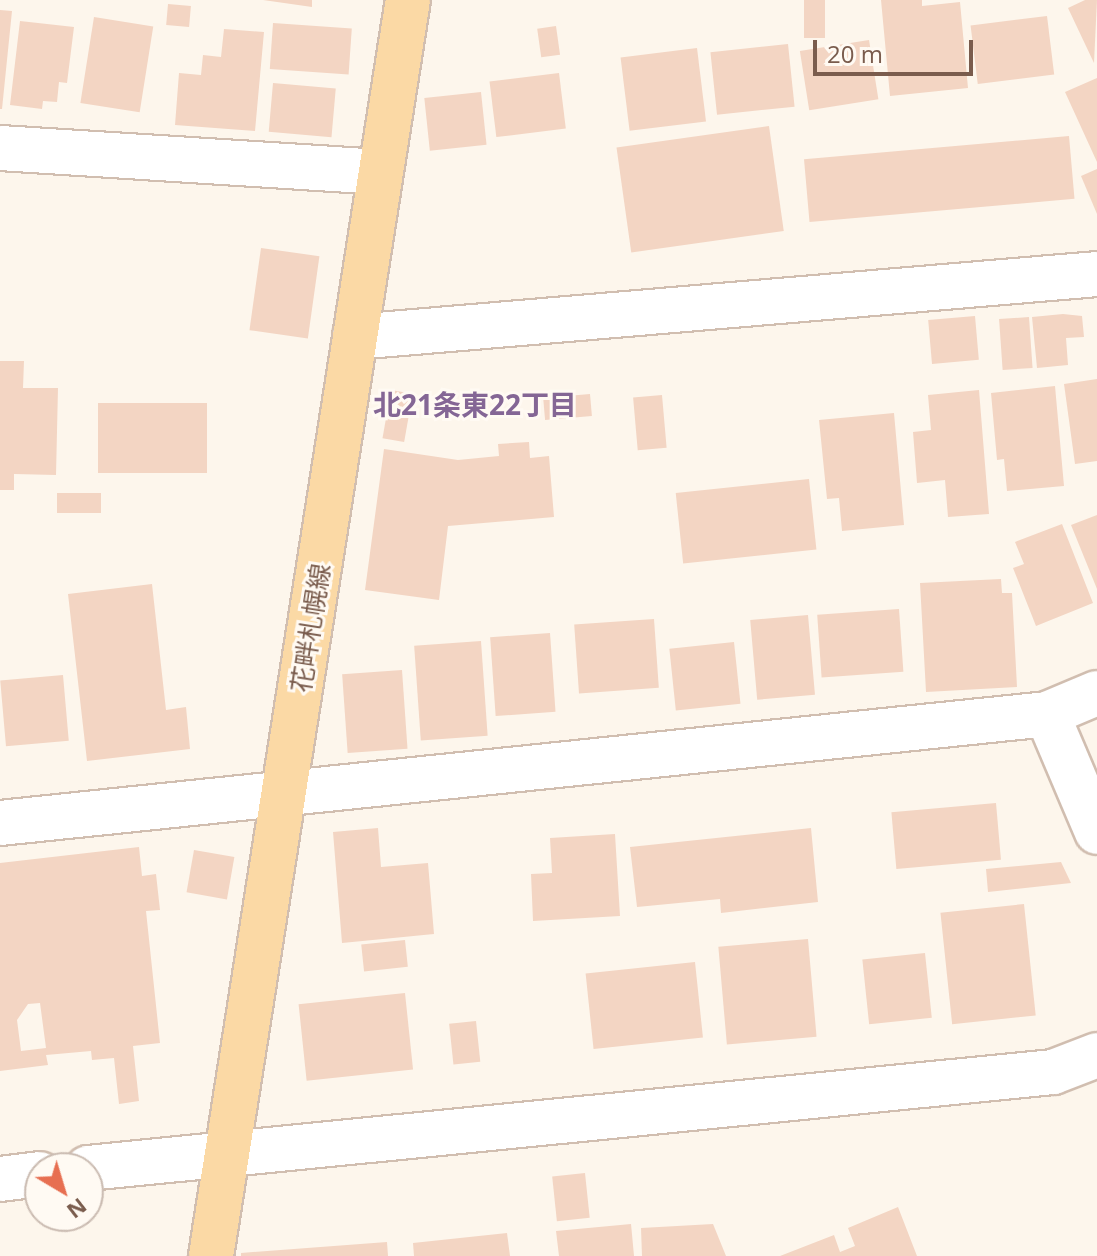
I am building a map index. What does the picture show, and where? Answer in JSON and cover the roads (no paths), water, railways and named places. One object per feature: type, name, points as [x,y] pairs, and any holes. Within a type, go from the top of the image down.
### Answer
[{"type":"main road","name":"花畔札幌線","points":[[211,1256],[225,1151],[287,790],[378,172],[408,0]]},
{"type":"street","points":[[0,148],[378,172]]},
{"type":"street","points":[[355,337],[1097,274]]},
{"type":"street","points":[[0,823],[287,790],[1047,714],[1097,693]]},
{"type":"street","points":[[1047,714],[1097,832]]},
{"type":"street","points":[[104,1166],[225,1151],[1053,1072],[1097,1055]]},
{"type":"street","points":[[0,1179],[24,1176]]},
{"type":"district","name":"北21条東22丁目","points":[[475,404]]}]
